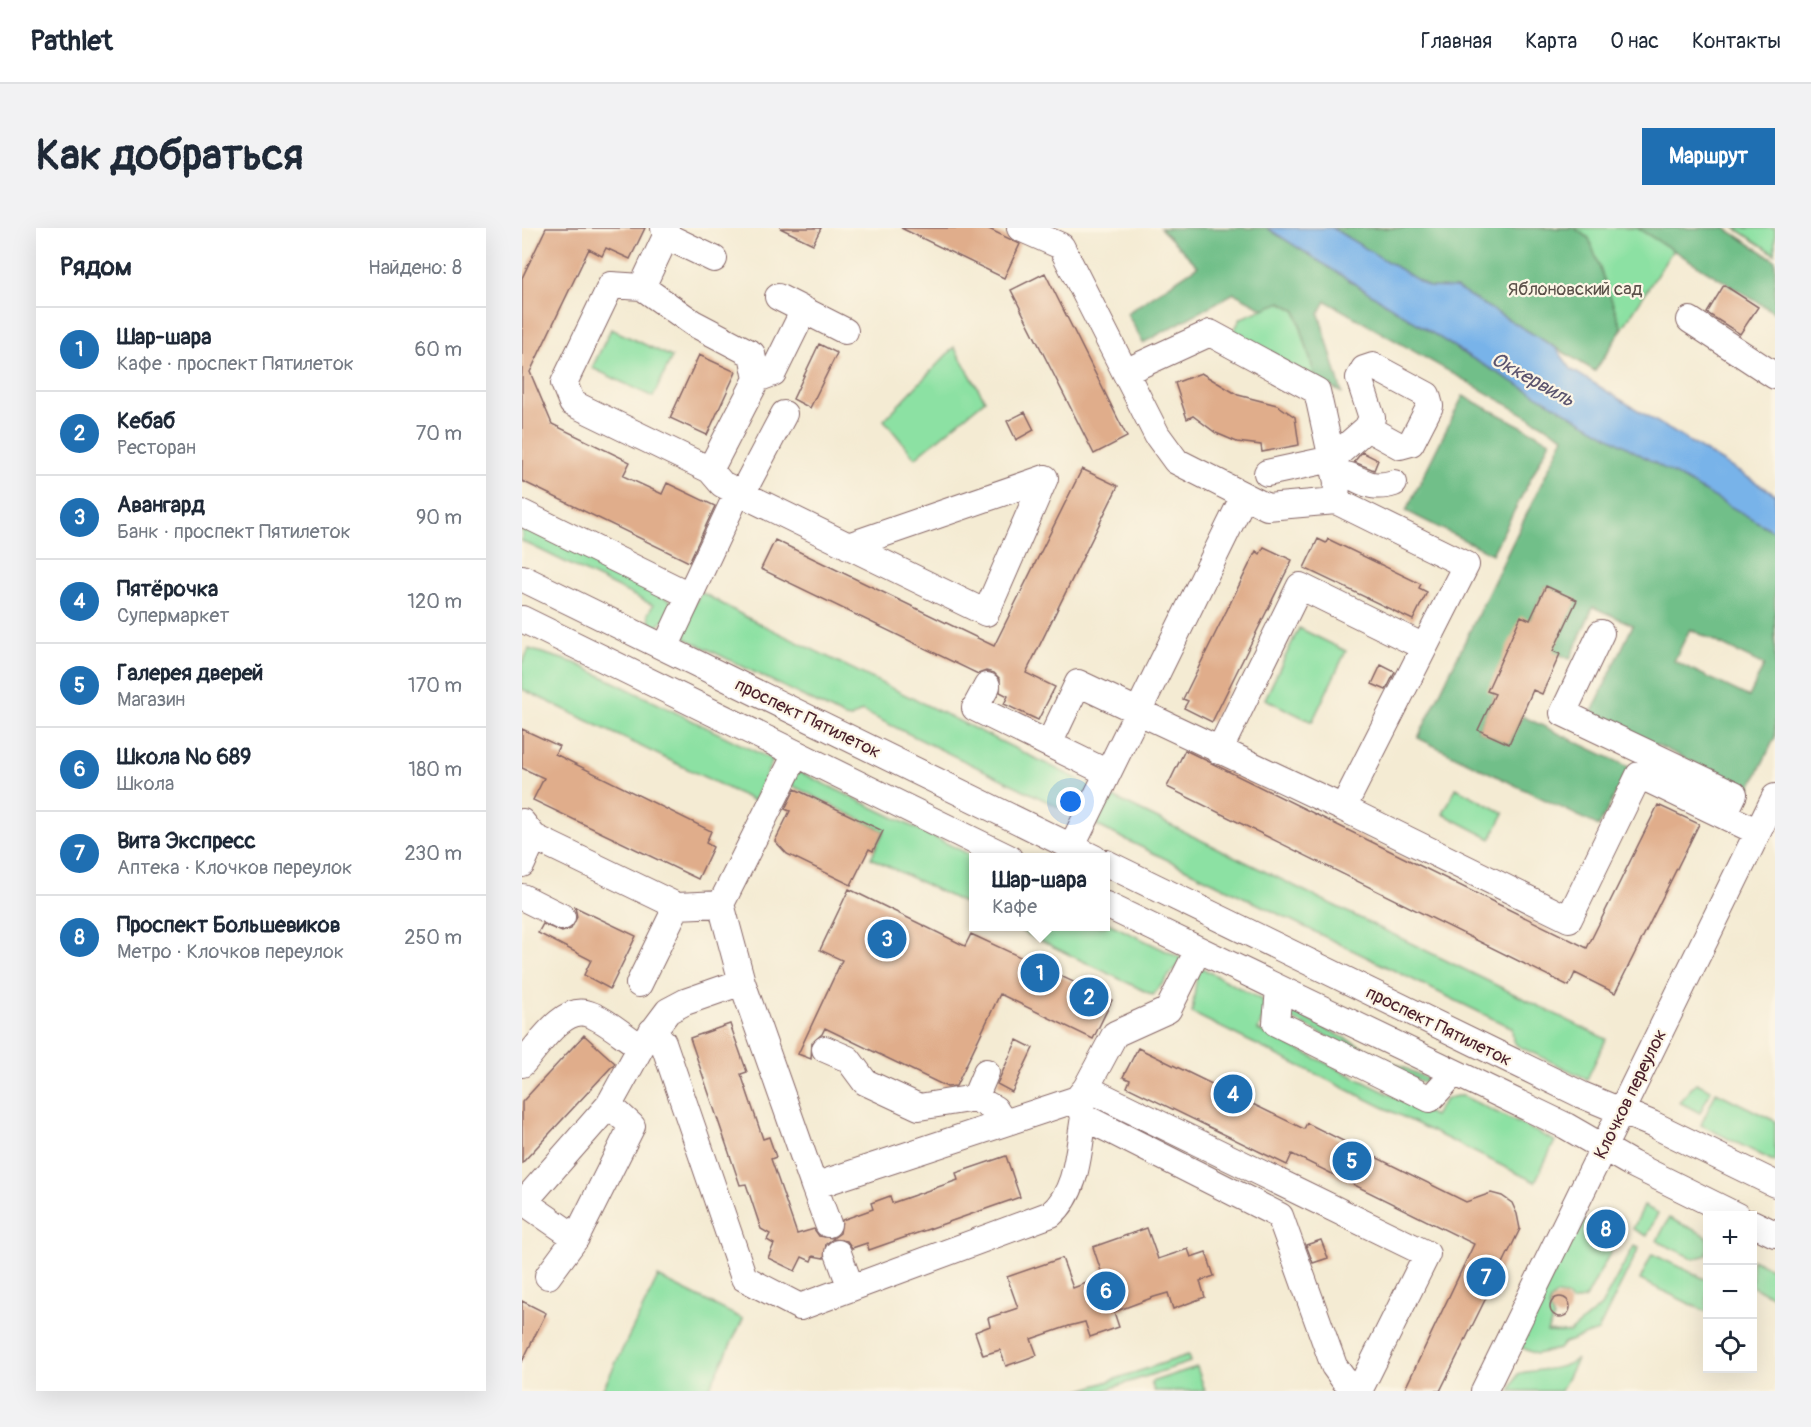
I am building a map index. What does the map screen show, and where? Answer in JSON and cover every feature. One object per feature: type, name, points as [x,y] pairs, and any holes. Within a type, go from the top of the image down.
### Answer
[{"type":"street","points":[[1020,228],[1060,246],[1157,435],[1176,461],[1267,507],[1336,501],[1466,565],[1343,808]]},
{"type":"street","points":[[642,286],[665,232],[714,259]]},
{"type":"street","points":[[710,470],[757,379],[752,354],[693,323],[642,286],[611,285],[564,383],[572,403],[710,470],[722,484],[848,546],[986,613],[1045,478],[848,546]]},
{"type":"street","points":[[778,297],[845,331]]},
{"type":"street","points":[[757,379],[773,373],[804,310]]},
{"type":"street","points":[[1690,320],[1775,376]]},
{"type":"street","points":[[1125,372],[1210,333],[1317,391],[1334,467],[1336,501]]},
{"type":"street","points":[[665,648],[738,492],[746,486],[783,414]]},
{"type":"street","points":[[1334,467],[1367,428]]},
{"type":"street","points":[[1267,473],[1334,467],[1371,486],[1394,483]]},
{"type":"street","points":[[1071,846],[1244,496]]},
{"type":"street","points":[[522,513],[689,596]]},
{"type":"street","name":"проспект Пятилеток","points":[[522,578],[1084,853]]},
{"type":"street","points":[[1220,751],[1300,586],[1424,647]]},
{"type":"street","name":"проспект Пятилеток","points":[[522,619],[999,853]]},
{"type":"street","points":[[1601,633],[1563,713],[1734,794],[1724,816]]},
{"type":"street","points":[[1049,744],[1078,682],[1569,919],[1639,775],[1758,832]]},
{"type":"street","points":[[987,686],[975,708],[1108,773]]},
{"type":"street","points":[[796,754],[721,904],[742,982],[828,1224]]},
{"type":"street","name":"Клочков переулок","points":[[1484,1391],[1775,797]]},
{"type":"street","points":[[522,864],[528,829],[677,906],[721,904]]},
{"type":"street","name":"проспект Пятилеток","points":[[1110,865],[1582,1095],[1775,1184]]},
{"type":"street","points":[[522,897],[562,917]]},
{"type":"street","points":[[639,984],[677,906]]},
{"type":"street","name":"проспект Пятилеток","points":[[1110,907],[1566,1126],[1604,1148],[1729,1211]]},
{"type":"street","points":[[522,1064],[562,1019],[575,1012],[589,1014],[646,1039],[663,1042],[744,1278],[800,1307],[1052,1214],[1064,1203],[1071,1186],[1083,1102],[1115,1034],[1168,1010],[1198,950]]},
{"type":"street","points":[[576,1238],[524,1202],[609,1105],[646,1039],[668,1011],[685,1002],[742,982]]},
{"type":"street","points":[[1279,989],[1276,1023],[1430,1099],[1454,1073]]},
{"type":"street","points":[[825,1049],[848,1059],[865,1082],[919,1107],[975,1098],[995,1109],[1004,1124]]},
{"type":"street","points":[[975,1098],[986,1072]]},
{"type":"street","points":[[814,1186],[1004,1124],[1083,1102],[1295,1189],[1427,1254],[1359,1390],[1344,1380],[1335,1366],[1280,1216],[1083,1102]]},
{"type":"street","points":[[548,1276],[576,1238],[632,1126],[609,1105]]},
{"type":"street","points":[[1280,1216],[1295,1189]]},
{"type":"street","points":[[1757,1225],[1775,1234]]},
{"type":"street","points":[[838,1253],[852,1288]]},
{"type":"green space","points":[[1160,228],[1267,228],[1470,357],[1775,532],[1775,737],[1750,789],[1591,714],[1633,625],[1593,607],[1570,659],[1545,648],[1559,638],[1576,600],[1546,586],[1478,730],[1509,744],[1522,716],[1629,767],[1599,826],[1418,738],[1564,437],[1326,301],[1319,314],[1342,393],[1316,379],[1296,311],[1281,302],[1264,309],[1234,293],[1143,343],[1127,313],[1198,266]],"holes":[[[1690,629],[1764,665],[1749,697],[1674,661]]]},
{"type":"green space","name":"Яблоновский сад","points":[[1332,228],[1687,228],[1595,371],[1456,288]]},
{"type":"green space","name":"Яблоновский сад","points":[[1332,228],[1574,228],[1589,238],[1622,329],[1595,371],[1456,288],[1429,287]]},
{"type":"green space","points":[[1637,228],[1725,228],[1775,260],[1775,313]]},
{"type":"green space","points":[[1735,228],[1775,228],[1775,254]]},
{"type":"green space","points":[[1280,302],[1296,311],[1316,379],[1232,334],[1241,318]]},
{"type":"green space","points":[[611,329],[672,357],[653,397],[592,368]]},
{"type":"green space","points":[[954,347],[985,400],[915,458],[884,420]]},
{"type":"green space","points":[[1463,396],[1550,441],[1492,554],[1406,511]]},
{"type":"green space","points":[[522,524],[671,601],[670,614],[657,627],[650,623],[648,614],[653,605],[522,541]]},
{"type":"green space","points":[[701,592],[744,616],[1092,786],[1073,814],[862,711],[851,718],[845,717],[685,638],[685,623]]},
{"type":"green space","points":[[1299,628],[1346,651],[1312,722],[1265,699]]},
{"type":"green space","points":[[529,649],[575,663],[773,760],[754,801],[522,689],[522,664]]},
{"type":"green space","points":[[798,771],[969,854],[969,906],[871,858],[884,831],[791,785]]},
{"type":"green space","points":[[1456,788],[1504,813],[1491,839],[1443,814]]},
{"type":"green space","points":[[1107,794],[1606,1039],[1587,1079],[1518,1046],[1513,1041],[1512,1028],[1096,825]]},
{"type":"green space","points":[[1110,924],[1183,959],[1153,995],[1020,931],[1110,931]]},
{"type":"green space","points":[[1198,966],[1262,1000],[1264,1011],[1258,1030],[1434,1116],[1445,1100],[1463,1096],[1555,1141],[1535,1182],[1192,1013]]},
{"type":"green space","points":[[1290,1011],[1429,1080],[1429,1085],[1287,1017]]},
{"type":"green space","points":[[1696,1083],[1711,1090],[1700,1113],[1679,1102]]},
{"type":"green space","points":[[1716,1092],[1775,1121],[1775,1162],[1701,1125]]},
{"type":"green space","points":[[1644,1206],[1658,1213],[1647,1236],[1633,1229]]},
{"type":"green space","points":[[1669,1218],[1703,1234],[1703,1256],[1694,1259],[1657,1241]]},
{"type":"green space","points":[[1580,1219],[1618,1238],[1586,1298],[1571,1302],[1566,1296],[1556,1295],[1550,1301],[1549,1310],[1554,1318],[1547,1332],[1569,1333],[1601,1306],[1634,1246],[1639,1248],[1598,1331],[1564,1343],[1559,1349],[1536,1354],[1518,1346]]},
{"type":"green space","points":[[1652,1254],[1703,1278],[1703,1310],[1640,1280]]},
{"type":"green space","points":[[1757,1261],[1775,1270],[1775,1290],[1772,1296],[1757,1289]]},
{"type":"green space","points":[[658,1277],[743,1319],[708,1391],[602,1391]]},
{"type":"green space","points":[[1188,1355],[1190,1362],[1102,1391],[1079,1391]]},
{"type":"green space","points":[[1577,1359],[1561,1391],[1510,1391],[1518,1374],[1556,1368]]},
{"type":"green space","points":[[1197,1367],[1205,1391],[1154,1391],[1151,1382]]},
{"type":"water","name":"Оккервиль","points":[[1267,228],[1332,228],[1429,287],[1456,288],[1556,348],[1572,370],[1775,494],[1775,532],[1470,357]]},
{"type":"building","points":[[546,228],[645,228],[630,259],[606,248],[602,256],[589,249],[530,372],[552,424],[630,462],[623,476],[662,494],[667,483],[715,506],[689,562],[522,481],[522,278]]},
{"type":"building","points":[[780,228],[821,228],[813,244]]},
{"type":"building","points":[[901,228],[987,228],[1020,244],[1004,278]]},
{"type":"building","points":[[1045,273],[1127,437],[1094,454],[1011,290]]},
{"type":"building","points":[[1724,285],[1758,307],[1740,334],[1707,313]]},
{"type":"building","points":[[819,344],[837,353],[810,408],[793,399]]},
{"type":"building","points":[[699,355],[736,372],[707,435],[670,418]]},
{"type":"building","points":[[1201,373],[1238,395],[1277,405],[1295,417],[1299,445],[1262,452],[1261,445],[1237,442],[1216,433],[1193,416],[1187,419],[1175,383]]},
{"type":"building","points":[[1025,412],[1034,430],[1016,440],[1007,421]]},
{"type":"building","points":[[1362,452],[1378,460],[1374,470],[1354,462]]},
{"type":"building","points":[[1082,469],[1118,486],[1026,673],[1055,687],[1038,720],[1004,704],[1008,696],[1000,692],[1000,679],[994,673],[986,671],[978,674],[761,569],[775,540],[994,646]]},
{"type":"building","points":[[1318,539],[1326,543],[1328,539],[1421,584],[1419,588],[1427,592],[1413,620],[1304,568]]},
{"type":"building","points":[[1264,547],[1292,560],[1212,722],[1184,708],[1188,701],[1183,699],[1256,551],[1260,554]]},
{"type":"building","points":[[1546,586],[1577,600],[1553,651],[1560,654],[1542,694],[1533,690],[1509,744],[1478,730],[1495,694],[1487,691],[1521,616],[1530,620]]},
{"type":"building","points":[[1381,665],[1395,672],[1386,690],[1372,684]]},
{"type":"building","points":[[522,729],[559,746],[555,754],[711,831],[706,843],[713,847],[698,879],[533,800],[544,778],[522,768]]},
{"type":"building","points":[[1185,750],[1587,948],[1658,805],[1699,824],[1615,993],[1575,973],[1569,986],[1167,787]]},
{"type":"building","points":[[795,789],[883,831],[873,851],[869,849],[851,885],[787,854],[775,841],[790,811],[785,809]]},
{"type":"building","points":[[849,889],[965,946],[971,934],[1112,1000],[1093,1039],[1000,994],[956,1086],[947,1087],[825,1028],[812,1043],[811,1059],[798,1054],[842,960],[820,950]]},
{"type":"building","points":[[575,907],[636,936],[610,989],[584,975],[591,960],[538,933],[543,924],[562,932],[571,929],[577,917]]},
{"type":"building","points":[[730,1024],[747,1072],[741,1074],[763,1139],[769,1137],[776,1157],[771,1159],[797,1234],[814,1229],[819,1236],[833,1238],[840,1233],[842,1220],[873,1209],[871,1203],[890,1196],[892,1203],[958,1180],[956,1173],[1006,1156],[1020,1197],[869,1250],[867,1243],[852,1248],[847,1241],[833,1239],[826,1244],[824,1258],[813,1256],[811,1261],[802,1257],[795,1271],[768,1258],[774,1244],[767,1240],[770,1234],[761,1229],[746,1184],[740,1185],[690,1038]]},
{"type":"building","points":[[584,1035],[615,1063],[522,1163],[522,1102]]},
{"type":"building","points":[[1017,1040],[1033,1048],[1012,1092],[997,1084]]},
{"type":"building","points":[[1138,1048],[1304,1129],[1307,1123],[1466,1202],[1491,1193],[1502,1196],[1512,1203],[1520,1229],[1440,1391],[1404,1391],[1474,1244],[1292,1154],[1287,1165],[1127,1087],[1130,1080],[1123,1077]]},
{"type":"building","points":[[1147,1228],[1158,1259],[1188,1249],[1191,1257],[1206,1252],[1214,1276],[1200,1281],[1205,1297],[1173,1309],[1168,1293],[1114,1312],[1119,1327],[1090,1337],[1085,1322],[1031,1339],[1037,1355],[1006,1366],[1000,1350],[983,1355],[975,1332],[990,1326],[988,1318],[1018,1308],[1007,1277],[1062,1258],[1073,1288],[1103,1277],[1093,1247]]},
{"type":"building","points":[[1321,1240],[1328,1258],[1313,1263],[1306,1245]]},
{"type":"building","points":[[1560,1297],[1567,1300],[1570,1307],[1567,1314],[1560,1317],[1553,1314],[1550,1307],[1553,1300]]},
{"type":"building","points":[[522,1301],[546,1313],[522,1362]]},
{"type":"place","name":"Авангард","points":[[887,939]]},
{"type":"place","name":"Шар-шара","points":[[1040,973]]},
{"type":"place","name":"Кебаб","points":[[1089,997]]},
{"type":"place","name":"Пятёрочка","points":[[1233,1094]]},
{"type":"place","name":"Галерея дверей","points":[[1352,1161]]},
{"type":"place","name":"Проспект Большевиков","points":[[1606,1229]]},
{"type":"place","name":"Вита Экспресс","points":[[1486,1277]]},
{"type":"place","name":"Школа № 689","points":[[1106,1291]]}]
